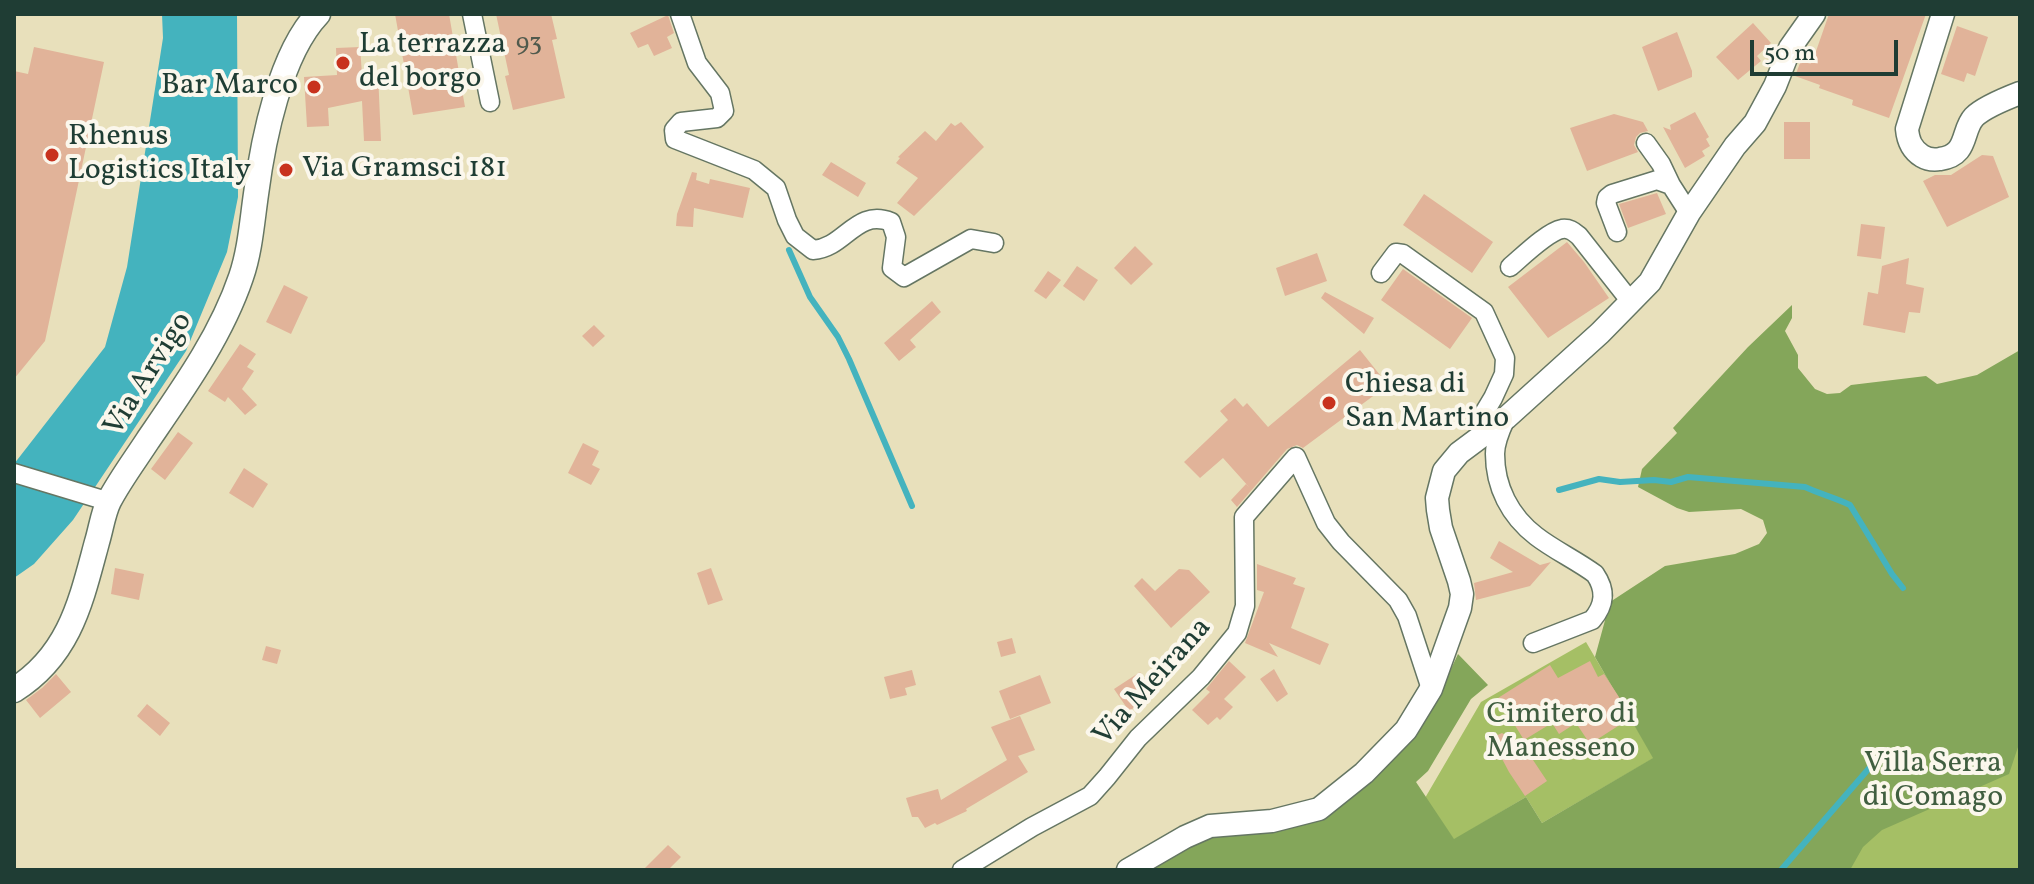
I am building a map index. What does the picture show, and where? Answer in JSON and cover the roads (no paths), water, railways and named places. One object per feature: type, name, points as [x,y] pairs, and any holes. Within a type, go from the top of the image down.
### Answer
[{"type":"main road","name":"Via Arvigo","points":[[14,690],[43,668],[69,630],[78,610],[104,501],[189,379],[219,326],[241,278],[248,251],[262,149],[287,64],[318,14]]},
{"type":"street","points":[[472,14],[490,102]]},
{"type":"street","points":[[680,14],[697,63],[720,93],[724,111],[717,118],[681,122],[674,130],[675,139],[754,170],[776,188],[795,236],[813,250],[824,250],[868,219],[880,217],[891,222],[896,237],[892,268],[904,277],[971,239],[994,243]]},
{"type":"street","points":[[1128,870],[1210,826],[1272,821],[1319,809],[1364,773],[1406,730],[1431,689],[1460,608],[1462,594],[1441,528],[1437,498],[1444,471],[1459,453],[1506,418],[1600,333],[1650,282],[1689,213],[1735,146],[1755,123],[1775,86],[1790,48],[1814,14]]},
{"type":"street","points":[[1943,14],[1907,129],[1912,146],[1918,153],[1935,160],[1952,156],[1964,142],[1973,118],[2020,93]]},
{"type":"street","points":[[1646,143],[1689,213]]},
{"type":"street","points":[[1617,232],[1607,198],[1657,180],[1671,185]]},
{"type":"street","points":[[1510,267],[1550,235],[1561,229],[1572,230],[1631,302]]},
{"type":"street","points":[[1381,273],[1396,253],[1403,254],[1484,312],[1505,358],[1504,374],[1484,413],[1484,434]]},
{"type":"street","points":[[1506,418],[1494,453],[1501,493],[1512,512],[1536,536],[1595,574],[1603,592],[1603,603],[1592,620],[1533,643]]},
{"type":"street","name":"Via Meirana","points":[[962,870],[1090,796],[1138,738],[1201,677],[1237,633],[1245,606],[1244,517],[1296,457],[1326,523],[1398,600],[1407,616],[1431,689]]},
{"type":"street","points":[[14,473],[104,501]]},
{"type":"water","points":[[162,14],[237,14],[238,197],[227,252],[186,351],[73,520],[34,564],[14,578],[14,464],[105,347],[127,267],[163,38]]},
{"type":"waterway","points":[[789,250],[810,297],[838,337],[849,359],[912,506]]},
{"type":"waterway","points":[[1559,490],[1599,479],[1671,482],[1688,477],[1805,487],[1850,505],[1903,588]]},
{"type":"waterway","points":[[1781,870],[1871,766]]},
{"type":"place","name":"La terrazza del borgo","points":[[343,63]]},
{"type":"place","name":"Bar Marco","points":[[314,87]]},
{"type":"place","name":"Rhenus Logistics Italy","points":[[52,155]]},
{"type":"place","name":"Via Gramsci 181","points":[[286,170]]},
{"type":"place","name":"Chiesa di San Martino","points":[[1329,403]]},
{"type":"park label","name":"Cimitero di Manesseno","points":[[1561,733]]},
{"type":"park label","name":"Villa Serra di Comago","points":[[1933,782]]}]
